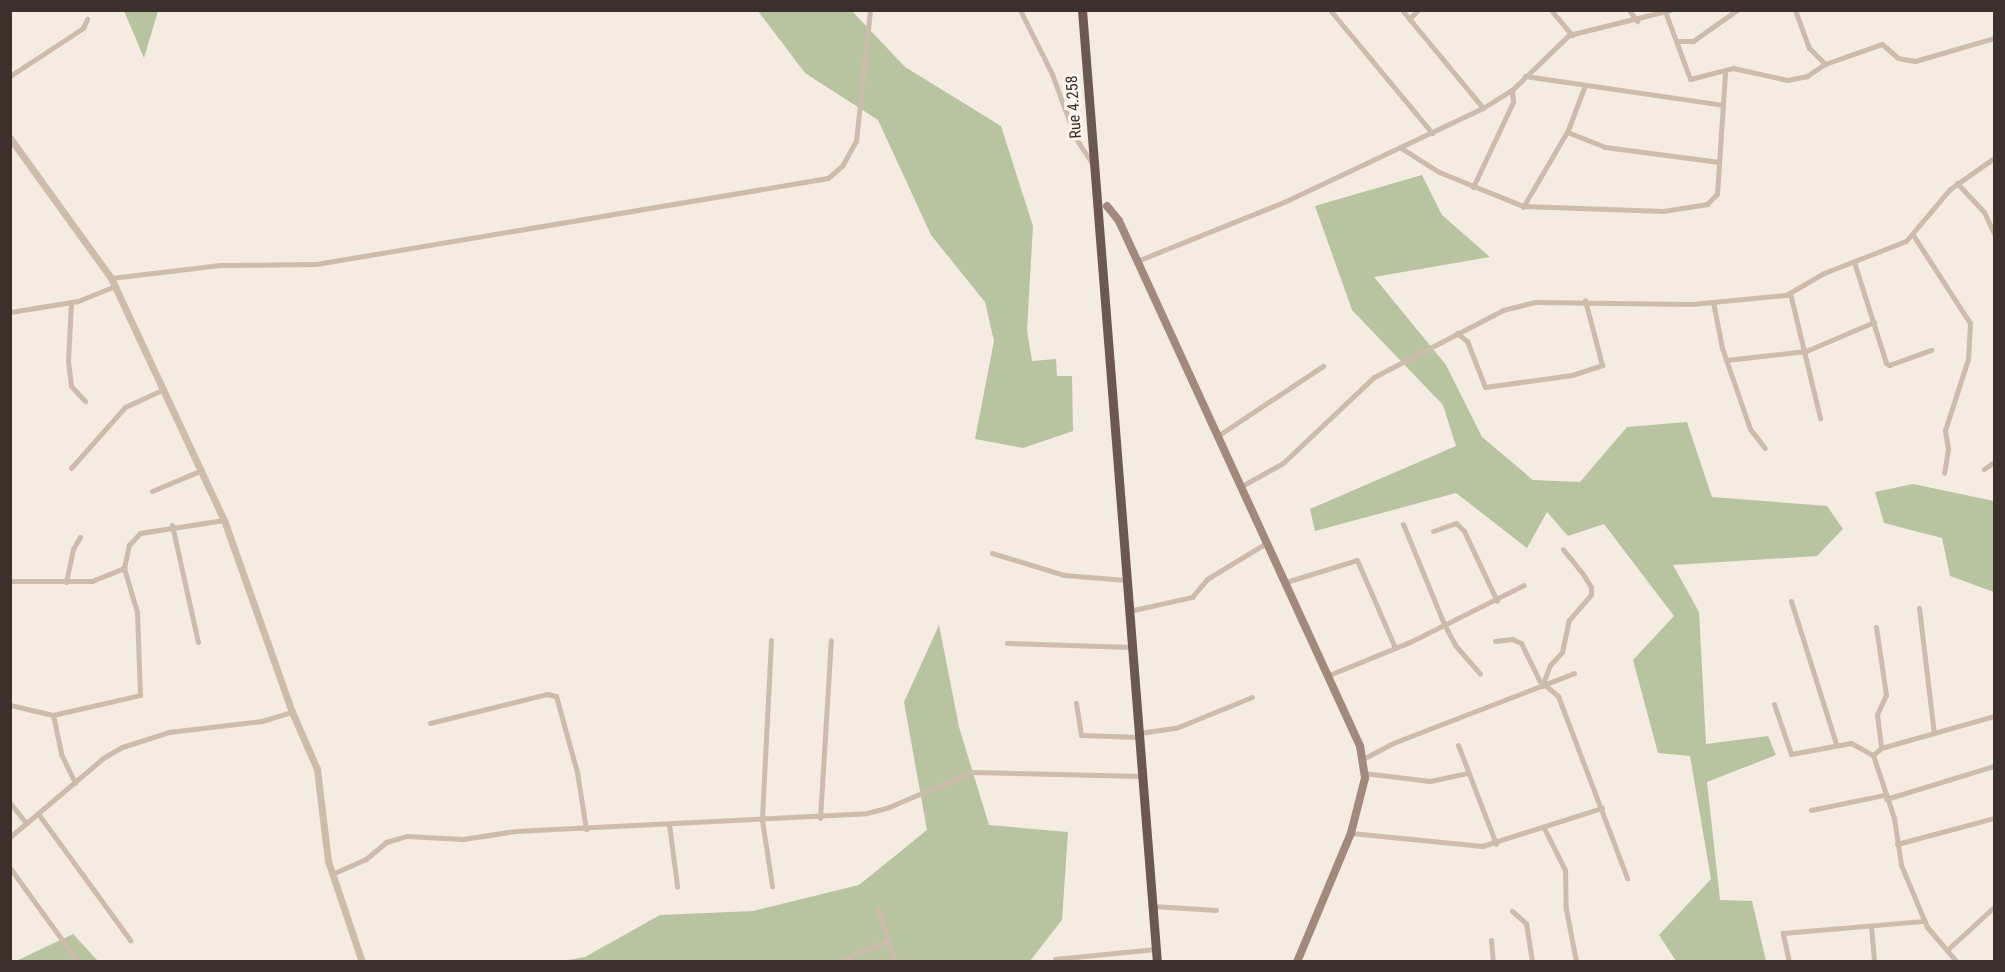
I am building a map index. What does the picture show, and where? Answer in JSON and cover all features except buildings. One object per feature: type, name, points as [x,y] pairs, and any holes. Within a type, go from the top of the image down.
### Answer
[{"type":"highway","name":"Rue 4.258","points":[[1082,10],[1157,962]]},
{"type":"main road","points":[[1107,206],[1119,221],[1219,435],[1357,733],[1364,759],[1364,773],[1351,833],[1298,962]]},
{"type":"street","points":[[111,278],[220,265],[316,264],[828,178],[846,160],[856,141],[870,10]]},
{"type":"street","points":[[1020,10],[1052,74],[1075,136],[1093,165]]},
{"type":"street","points":[[1330,10],[1432,132]]},
{"type":"street","points":[[1402,10],[1483,108]]},
{"type":"street","points":[[1409,18],[1418,10]]},
{"type":"street","points":[[1551,10],[1572,35]]},
{"type":"street","points":[[1629,10],[1637,21]]},
{"type":"street","points":[[1678,42],[1693,41],[1737,10]]},
{"type":"street","points":[[1795,10],[1809,48],[1825,64]]},
{"type":"street","points":[[1137,261],[1284,202],[1483,108],[1512,90],[1524,76],[1572,35],[1668,12],[1690,78],[1725,72],[1733,68],[1787,80],[1807,76],[1825,64],[1882,44],[1898,58],[1915,61],[1995,38]]},
{"type":"street","points":[[10,76],[83,28],[87,19]]},
{"type":"street","points":[[1401,148],[1439,172],[1522,207],[1663,211],[1707,204],[1717,194],[1725,72]]},
{"type":"street","points":[[1524,76],[1723,105]]},
{"type":"street","points":[[1522,207],[1567,132],[1585,85]]},
{"type":"street","points":[[1473,187],[1513,102],[1512,90]]},
{"type":"street","points":[[1567,132],[1605,147],[1719,162]]},
{"type":"street","points":[[10,138],[111,278],[166,389],[224,520],[292,712],[317,769],[321,822],[332,874],[362,962]]},
{"type":"street","points":[[1242,486],[1283,463],[1374,377],[1503,310],[1536,302],[1585,300],[1641,304],[1774,298],[1790,293],[1824,273],[1894,248],[1912,235],[1957,183],[1995,158]]},
{"type":"street","points":[[1957,183],[1984,212],[1995,233]]},
{"type":"street","points":[[1096,201],[1107,206]]},
{"type":"street","points":[[1912,235],[1970,323],[1968,359],[1945,430],[1948,449],[1944,473]]},
{"type":"street","points":[[1854,262],[1889,365],[1931,350]]},
{"type":"street","points":[[10,312],[71,302],[115,286]]},
{"type":"street","points":[[1790,293],[1806,351],[1820,418]]},
{"type":"street","points":[[1457,333],[1467,341],[1485,387],[1572,375],[1602,365],[1585,300]]},
{"type":"street","points":[[71,302],[68,361],[71,386],[85,401]]},
{"type":"street","points":[[1713,302],[1726,360],[1750,429],[1765,448]]},
{"type":"street","points":[[1726,360],[1806,351],[1874,322]]},
{"type":"street","points":[[1219,435],[1323,366]]},
{"type":"street","points":[[71,468],[125,406],[166,389]]},
{"type":"street","points":[[1984,469],[1995,462]]},
{"type":"street","points":[[152,491],[202,470]]},
{"type":"street","points":[[10,705],[53,715],[140,695],[143,689],[137,612],[124,568],[135,537],[172,525],[224,520]]},
{"type":"street","points":[[1433,531],[1456,523],[1464,531],[1497,601]]},
{"type":"street","points":[[1403,524],[1444,624],[1455,645],[1480,674]]},
{"type":"street","points":[[172,525],[198,642]]},
{"type":"street","points":[[66,582],[73,549],[80,537]]},
{"type":"street","points":[[1130,610],[1192,597],[1207,579],[1268,542]]},
{"type":"street","points":[[1542,686],[1550,665],[1562,652],[1569,620],[1591,595],[1587,580],[1563,549]]},
{"type":"street","points":[[992,554],[1064,575],[1126,580]]},
{"type":"street","points":[[1286,582],[1357,560],[1395,648]]},
{"type":"street","points":[[10,581],[92,581],[124,568]]},
{"type":"street","points":[[1329,675],[1395,648],[1497,601],[1524,585]]},
{"type":"street","points":[[1791,601],[1836,744]]},
{"type":"street","points":[[1919,608],[1934,733]]},
{"type":"street","points":[[1876,627],[1886,694],[1877,714],[1881,748]]},
{"type":"street","points":[[1495,641],[1512,639],[1521,643],[1542,686]]},
{"type":"street","points":[[771,640],[762,820],[772,886]]},
{"type":"street","points":[[820,818],[831,640]]},
{"type":"street","points":[[1007,643],[1132,647]]},
{"type":"street","points":[[1364,759],[1402,739],[1574,673]]},
{"type":"street","points":[[1542,686],[1550,686],[1558,696],[1627,878]]},
{"type":"street","points":[[430,723],[547,694],[556,696],[577,772],[586,828]]},
{"type":"street","points":[[1077,703],[1081,735],[1139,735],[1176,728],[1252,697]]},
{"type":"street","points":[[1774,704],[1791,754],[1836,744],[1857,744],[1873,756],[1894,818],[1897,844],[1924,921],[1957,962]]},
{"type":"street","points":[[10,837],[39,815],[104,758],[138,740],[169,732],[262,721],[292,712]]},
{"type":"street","points":[[53,715],[61,754],[75,783]]},
{"type":"street","points":[[1873,756],[1881,748],[1995,716]]},
{"type":"street","points":[[1458,745],[1496,844]]},
{"type":"street","points":[[1811,810],[1885,797],[1995,766]]},
{"type":"street","points":[[332,874],[366,859],[396,838],[463,839],[507,832],[820,818],[878,811],[971,772],[1142,776]]},
{"type":"street","points":[[1364,773],[1430,781],[1468,773]]},
{"type":"street","points":[[10,803],[26,824]]},
{"type":"street","points":[[1351,833],[1474,845],[1496,844],[1602,808]]},
{"type":"street","points":[[39,815],[130,940]]},
{"type":"street","points":[[1897,844],[1995,818]]},
{"type":"street","points":[[669,824],[677,886]]},
{"type":"street","points":[[1544,828],[1565,870],[1566,909],[1576,962]]},
{"type":"street","points":[[10,868],[78,962]]},
{"type":"street","points":[[1152,906],[1216,910]]},
{"type":"street","points":[[1947,950],[1995,907]]},
{"type":"street","points":[[878,910],[895,962]]},
{"type":"street","points":[[1512,911],[1526,923],[1532,962]]},
{"type":"street","points":[[1789,962],[1783,933],[1924,921]]},
{"type":"street","points":[[1872,926],[1874,962]]},
{"type":"street","points":[[839,962],[888,940]]},
{"type":"street","points":[[1491,940],[1493,962]]},
{"type":"street","points":[[1055,959],[1156,949]]},
{"type":"green space","points":[[124,11],[158,11],[144,58]]},
{"type":"green space","points":[[758,11],[852,11],[905,67],[1001,126],[1033,226],[1027,330],[1032,361],[1056,359],[1057,376],[1072,376],[1073,431],[1023,448],[975,439],[994,341],[985,302],[931,235],[878,120],[805,73]]},
{"type":"green space","points":[[1422,175],[1442,215],[1490,257],[1374,277],[1446,365],[1482,437],[1533,480],[1580,482],[1627,427],[1687,422],[1712,497],[1827,506],[1843,529],[1817,556],[1673,565],[1699,612],[1706,744],[1768,736],[1776,755],[1707,782],[1720,900],[1752,901],[1766,961],[1676,961],[1659,935],[1711,879],[1690,756],[1658,753],[1633,660],[1674,616],[1604,524],[1568,536],[1547,512],[1527,548],[1456,493],[1315,531],[1310,509],[1456,446],[1443,405],[1352,310],[1315,206]]},
{"type":"green space","points":[[1913,484],[1994,501],[1994,592],[1950,576],[1942,538],[1884,523],[1875,492]]},
{"type":"green space","points":[[939,625],[959,727],[989,825],[1068,832],[1062,920],[1030,961],[557,962],[585,957],[660,915],[753,911],[859,885],[927,830],[904,702]]},
{"type":"green space","points":[[73,934],[98,961],[14,962]]}]
